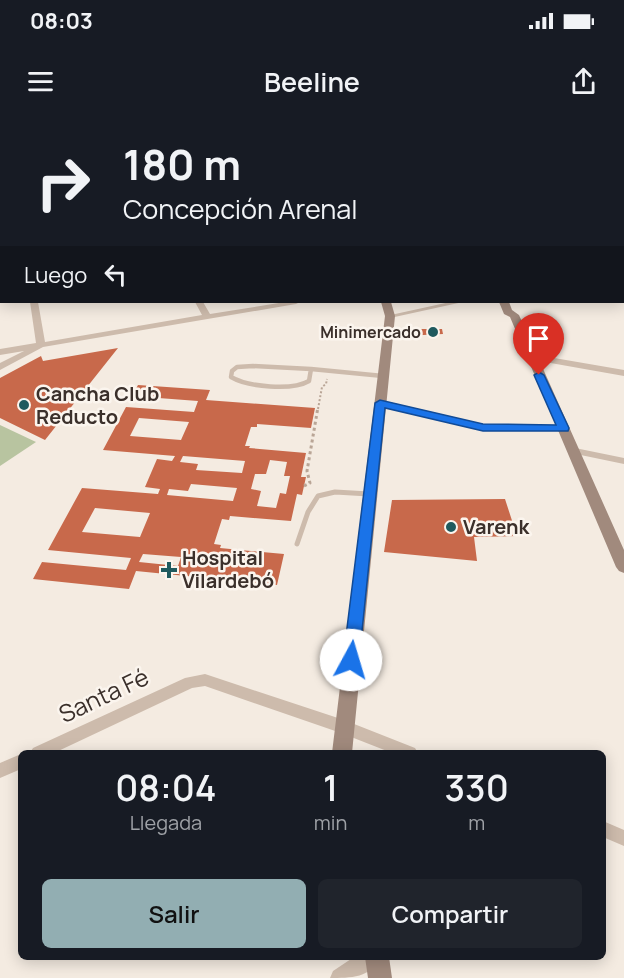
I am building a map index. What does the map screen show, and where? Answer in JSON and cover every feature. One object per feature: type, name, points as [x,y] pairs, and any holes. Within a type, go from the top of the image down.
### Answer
[{"type":"main road","points":[[342,750],[390,316],[386,303]]},
{"type":"main road","points":[[504,303],[508,312],[514,315],[624,567]]},
{"type":"main road","points":[[513,303],[517,311],[514,315]]},
{"type":"main road","points":[[377,960],[380,978]]},
{"type":"street","points":[[34,303],[41,345]]},
{"type":"street","points":[[200,303],[207,317]]},
{"type":"street","points":[[0,352],[290,303]]},
{"type":"street","points":[[390,316],[454,303]]},
{"type":"street","points":[[0,367],[41,345]]},
{"type":"street","points":[[531,357],[624,373]]},
{"type":"street","points":[[380,403],[483,427],[564,428]]},
{"type":"street","points":[[574,451],[624,461]]},
{"type":"street","name":"Santa Fé","points":[[44,750],[190,682],[205,680],[344,727]]},
{"type":"street","points":[[344,727],[402,750]]},
{"type":"street","points":[[0,771],[18,762]]},
{"type":"street","points":[[606,830],[624,838]]},
{"type":"street","points":[[340,978],[367,960]]},
{"type":"lane","points":[[311,369],[309,381],[300,386],[239,382],[231,377],[232,371],[245,366],[311,369],[383,376]]},
{"type":"lane","points":[[297,544],[311,503],[316,496],[324,492],[337,491],[369,494]]},
{"type":"path","points":[[304,486],[310,483],[307,471],[322,387],[327,380],[324,370]]},
{"type":"green space","points":[[0,425],[36,442],[0,466]]},
{"type":"building","points":[[402,329],[442,329],[443,334],[404,336]]},
{"type":"building","points":[[118,348],[45,440],[0,418],[0,378],[41,356],[43,361]]},
{"type":"building","points":[[138,385],[210,390],[206,400],[315,408],[311,428],[257,424],[257,427],[251,427],[245,446],[306,453],[301,477],[306,477],[302,495],[297,494],[291,521],[230,516],[229,520],[222,519],[214,544],[221,545],[220,548],[284,554],[277,585],[136,571],[129,589],[33,579],[42,562],[126,570],[131,558],[48,550],[82,488],[158,494],[160,489],[145,487],[157,459],[172,461],[175,456],[103,450],[126,407],[194,412],[198,401],[132,396]],"holes":[[[139,418],[189,422],[181,440],[130,436]],[[183,456],[245,461],[242,473],[196,470],[198,464],[180,462]],[[270,460],[287,462],[284,476],[290,476],[286,494],[280,493],[276,508],[257,506],[261,491],[251,489],[255,474],[266,474]],[[191,484],[237,488],[233,501],[167,495],[169,489],[188,491]],[[95,508],[150,513],[140,537],[82,532]],[[143,554],[181,557],[178,566],[139,562]]]},
{"type":"building","points":[[505,499],[517,536],[474,537],[477,561],[384,552],[392,500]]},
{"type":"place","name":"Minimercado","points":[[433,332]]},
{"type":"place","name":"Cancha Club Reducto","points":[[24,405]]},
{"type":"place","name":"Varenk","points":[[451,527]]},
{"type":"place","name":"Hospital Vilardebó","points":[[169,570]]},
{"type":"route","points":[[351,660],[380,403],[483,427],[564,428],[539,375]]}]
